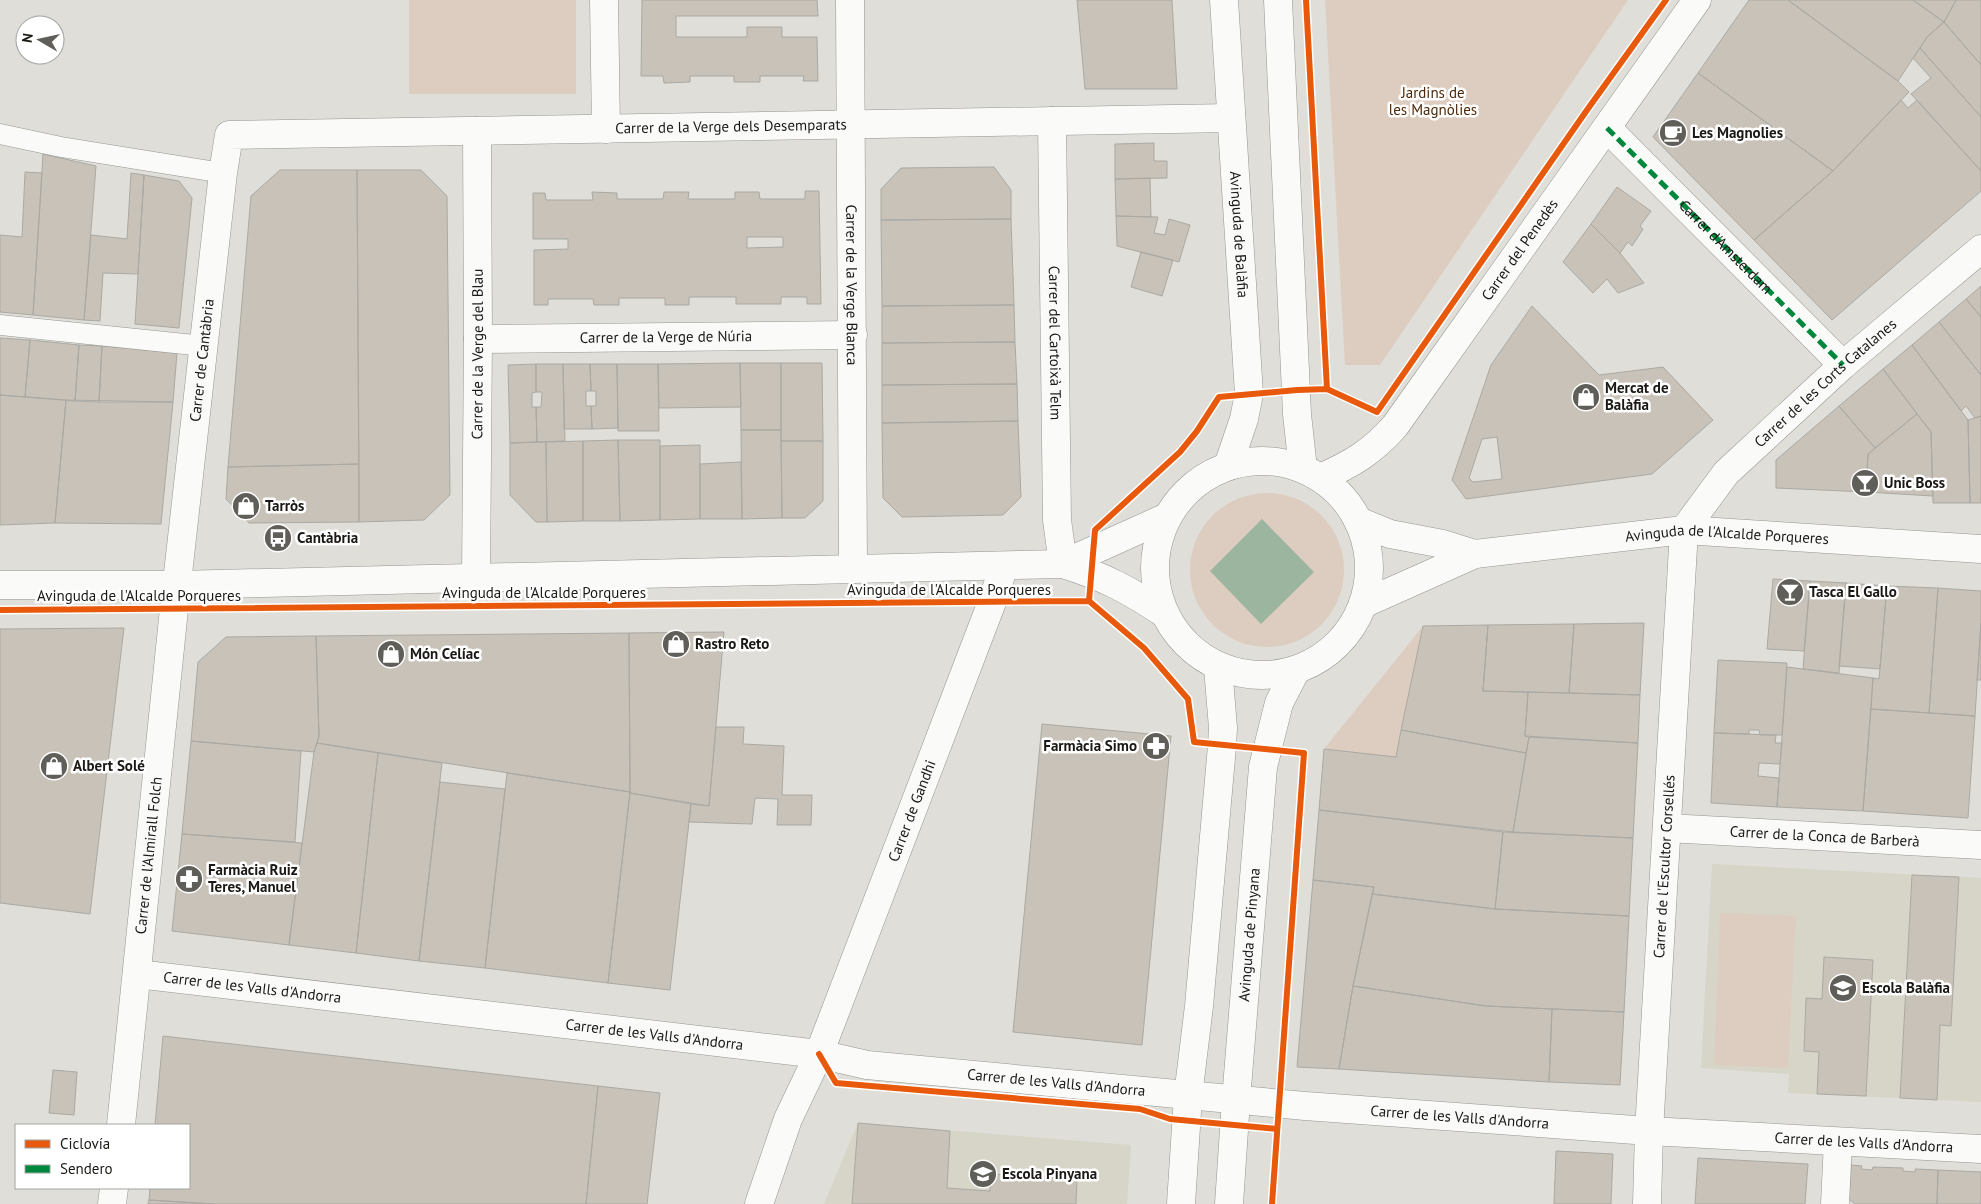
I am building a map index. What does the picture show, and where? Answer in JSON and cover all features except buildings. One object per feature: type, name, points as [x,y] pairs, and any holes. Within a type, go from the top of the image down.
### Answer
[{"type":"street","points":[[604,0],[606,129]]},
{"type":"street","name":"Carrer de la Verge Blanca","points":[[850,0],[853,569]]},
{"type":"street","name":"Avinguda de Balàfia","points":[[1224,0],[1249,394],[1244,419],[1228,466]]},
{"type":"street","points":[[1278,0],[1297,414],[1312,474]]},
{"type":"street","name":"Carrer del Penedès","points":[[1312,474],[1348,466],[1368,453],[1395,426],[1697,0]]},
{"type":"street","name":"Carrer de la Verge dels Desemparats","points":[[229,135],[1231,118]]},
{"type":"street","name":"Carrer del Cartoixà Telm","points":[[1052,121],[1057,520],[1063,564]]},
{"type":"street","name":"Carrer d'Amsterdam","points":[[1607,128],[1843,365]]},
{"type":"street","name":"Carrer de la Verge del Blau","points":[[476,578],[477,131]]},
{"type":"street","name":"Carrer de Cantàbria","points":[[177,585],[223,173],[229,135]]},
{"type":"street","name":"Carrer de les Corts Catalanes","points":[[1684,530],[1726,473],[1843,365],[1981,249]]},
{"type":"street","name":"Carrer de la Verge de Núria","points":[[478,339],[853,335]]},
{"type":"street","points":[[1266,461],[1285,463],[1312,474],[1342,497],[1358,521],[1365,541],[1369,563],[1367,590],[1358,617],[1342,640],[1321,658],[1296,670],[1265,676],[1233,673],[1218,667],[1196,654],[1178,636],[1164,614],[1158,599],[1154,566],[1156,548],[1167,517],[1183,495],[1193,486],[1228,466],[1246,462],[1266,461]]},
{"type":"street","name":"Avinguda de l'Alcalde Porqueres","points":[[1063,564],[1167,517]]},
{"type":"street","name":"Avinguda de l'Alcalde Porqueres","points":[[1358,521],[1390,534],[1443,544],[1475,554]]},
{"type":"street","name":"Avinguda de l'Alcalde Porqueres","points":[[1363,604],[1475,554],[1568,545],[1684,530],[1981,549]]},
{"type":"street","name":"Carrer de l'Escultor Corsellés","points":[[1647,1204],[1649,1131],[1684,530]]},
{"type":"street","name":"Avinguda de l'Alcalde Porqueres","points":[[0,585],[177,585],[1063,564],[1092,572],[1120,586],[1164,614]]},
{"type":"street","name":"Carrer de Gandhi","points":[[759,1204],[788,1119],[819,1054],[992,602],[1004,566]]},
{"type":"street","name":"Carrer de l'Almirall Folch","points":[[121,1124],[177,585]]},
{"type":"street","points":[[1181,1204],[1188,1096],[1199,1006],[1222,746],[1223,728],[1218,667]]},
{"type":"street","name":"Avinguda de Pinyana","points":[[1229,1204],[1263,767],[1279,703],[1296,670]]},
{"type":"street","name":"Carrer de la Conca de Barberà","points":[[1667,828],[1981,845]]},
{"type":"street","name":"Carrer de les Valls d'Andorra","points":[[137,974],[819,1054],[867,1065],[1188,1096],[1649,1131],[1981,1149]]},
{"type":"street","points":[[1834,1204],[1838,1142]]},
{"type":"street","points":[[112,1204],[114,1189]]},
{"type":"lane","points":[[0,134],[61,147],[223,173]]},
{"type":"lane","points":[[0,325],[204,346]]},
{"type":"shaded area","points":[[1262,519],[1314,572],[1261,624],[1210,571]]},
{"type":"shaded area","name":"Escola Balàfia","points":[[1712,864],[1981,878],[1981,1102],[1788,1093],[1789,1074],[1701,1068]]},
{"type":"shaded area","name":"Escola Pinyana","points":[[858,1123],[1131,1145],[1127,1204],[824,1204]]},
{"type":"green space","points":[[409,0],[576,0],[576,94],[409,94]]},
{"type":"green space","name":"Jardins de les Magnòlies","points":[[1325,0],[1628,0],[1380,365],[1345,365]]},
{"type":"green space","points":[[1267,493],[1296,499],[1310,506],[1321,516],[1331,527],[1338,541],[1344,570],[1338,599],[1331,613],[1321,624],[1310,634],[1296,641],[1267,647],[1238,641],[1224,634],[1213,624],[1203,613],[1196,599],[1190,570],[1196,541],[1203,527],[1213,516],[1224,506],[1238,499]]},
{"type":"green space","points":[[1423,626],[1396,757],[1324,749]]},
{"type":"green space","points":[[1720,913],[1796,916],[1788,1068],[1714,1065]]},
{"type":"marked path","points":[[1607,128],[1843,365]]},
{"type":"cycle path","points":[[1306,0],[1327,389]]},
{"type":"cycle path","points":[[1089,601],[1095,530],[1180,452],[1197,431],[1219,397],[1327,389],[1377,412],[1587,110],[1666,0]]},
{"type":"cycle path","points":[[1089,601],[1144,648],[1188,699],[1194,742],[1304,753],[1272,1204]]},
{"type":"cycle path","points":[[0,610],[1089,601]]},
{"type":"cycle path","points":[[819,1054],[836,1083],[1140,1109],[1170,1119],[1277,1129]]},
{"type":"place","name":"Les Magnolies","points":[[1673,133]]},
{"type":"place","name":"Mercat de Balàfia","points":[[1586,397]]},
{"type":"place","name":"Unic Boss","points":[[1865,483]]},
{"type":"place","name":"Tarròs","points":[[246,506]]},
{"type":"place","name":"Cantàbria","points":[[278,538]]},
{"type":"place","name":"Tasca El Gallo","points":[[1790,592]]},
{"type":"place","name":"Rastro Reto","points":[[676,644]]},
{"type":"place","name":"Món Celíac","points":[[391,654]]},
{"type":"place","name":"Farmàcia Simo","points":[[1156,746]]},
{"type":"place","name":"Albert Solé","points":[[54,766]]},
{"type":"place","name":"Farmàcia Ruiz Teres, Manuel","points":[[189,879]]},
{"type":"place","name":"Escola Balàfia","points":[[1843,988]]},
{"type":"place","name":"Escola Pinyana","points":[[983,1174]]}]
